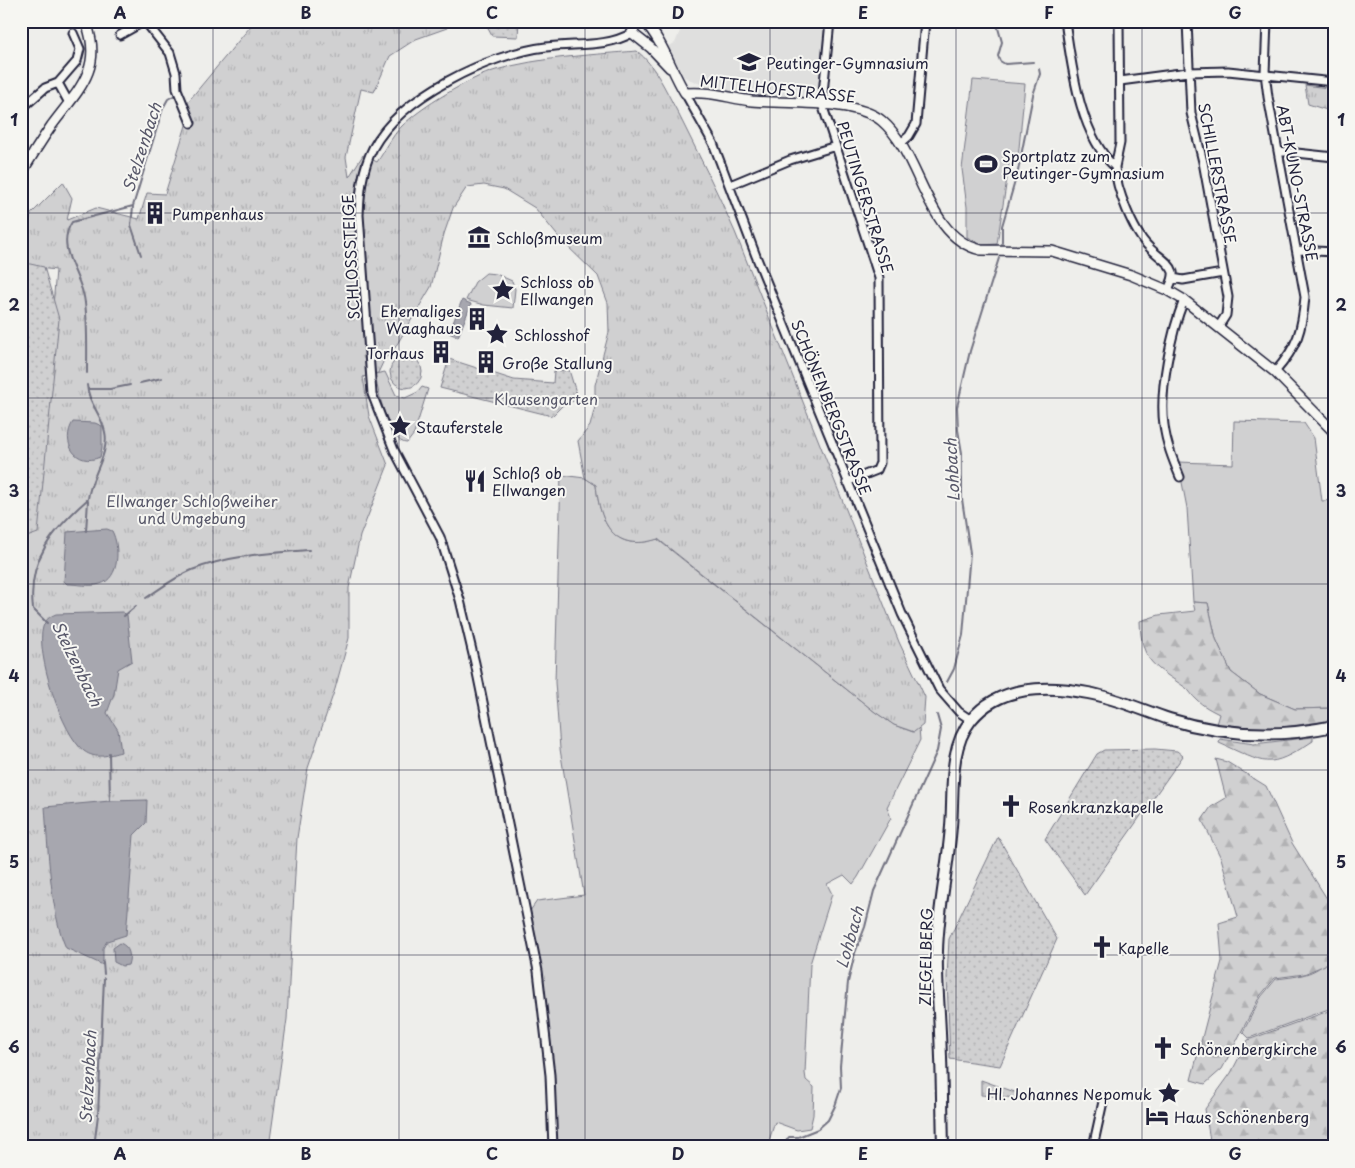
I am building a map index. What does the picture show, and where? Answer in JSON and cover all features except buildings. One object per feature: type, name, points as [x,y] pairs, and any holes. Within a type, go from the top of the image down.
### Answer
[{"type":"main road","points":[[971,720],[992,701],[1011,693],[1052,688],[1107,697],[1170,719],[1229,733],[1281,734],[1334,726]]},
{"type":"main road","name":"ZIEGELBERG","points":[[943,1147],[937,954],[939,914],[951,828],[953,769],[957,750],[971,720]]},
{"type":"street","points":[[120,35],[145,21],[170,53],[176,72],[179,98],[191,122]]},
{"type":"street","points":[[632,33],[637,21]]},
{"type":"street","name":"MITTELHOFSTRASSE","points":[[644,21],[669,61],[671,70]]},
{"type":"street","name":"PEUTINGERSTRASSE","points":[[830,21],[822,104],[879,278],[880,463],[877,470],[847,482]]},
{"type":"street","points":[[901,143],[909,136],[916,124],[925,21]]},
{"type":"street","points":[[1065,21],[1074,75],[1085,117],[1104,156],[1115,167]]},
{"type":"street","points":[[1119,21],[1120,144],[1115,167],[1116,177],[1133,226],[1147,246],[1171,268],[1173,278],[1168,290]]},
{"type":"street","name":"SCHILLERSTRASSE","points":[[1187,21],[1191,113],[1228,307],[1226,315],[1219,326]]},
{"type":"street","name":"ABT-KUNO-STRASSE","points":[[1267,21],[1265,73],[1305,297],[1303,325],[1292,352],[1275,372]]},
{"type":"street","points":[[21,174],[38,145],[86,78],[92,64],[92,40],[87,25]]},
{"type":"street","points":[[21,109],[46,88],[58,83],[77,61],[80,49],[73,33]]},
{"type":"street","name":"MITTELHOFSTRASSE","points":[[632,33],[651,48],[671,70],[685,93],[706,91],[750,100],[822,104],[862,110],[876,116],[901,143],[938,217],[960,240],[971,248],[981,250],[1052,251],[1116,270],[1168,290],[1219,326],[1275,372],[1334,432]]},
{"type":"street","name":"SCHLOSSSTEIGE","points":[[553,1147],[550,1075],[538,971],[476,663],[460,600],[440,537],[394,450],[379,413],[370,382],[359,215],[360,189],[372,150],[388,125],[405,110],[482,64],[545,47],[590,44],[621,39],[632,33]]},
{"type":"street","points":[[1120,81],[1188,72],[1265,73],[1334,82]]},
{"type":"street","points":[[58,83],[69,103]]},
{"type":"street","name":"SCHÖNENBERGSTRASSE","points":[[685,93],[713,143],[847,482],[902,614],[939,689],[959,712],[971,720]]},
{"type":"street","points":[[730,185],[790,160],[836,146]]},
{"type":"street","points":[[1278,151],[1334,157]]},
{"type":"street","points":[[1298,250],[1334,252]]},
{"type":"street","points":[[1173,278],[1184,280],[1223,273]]},
{"type":"street","points":[[1180,477],[1163,424],[1164,386],[1171,344],[1177,317],[1184,300]]},
{"type":"street","points":[[1093,1147],[1104,1097]]},
{"type":"shaded area","name":"Peutinger-Gymnasium","points":[[684,21],[826,21],[819,100],[752,96],[705,86],[684,77],[668,46],[675,43]]},
{"type":"green space","name":"Ellwanger Schloßweiher und Umgebung","points":[[255,21],[447,21],[447,28],[416,39],[390,56],[374,92],[361,89],[346,157],[349,177],[363,155],[377,162],[392,139],[409,119],[432,102],[485,74],[530,62],[637,51],[649,63],[677,111],[735,232],[899,642],[925,697],[923,725],[914,732],[894,725],[875,712],[658,539],[630,542],[620,538],[612,531],[601,511],[596,485],[585,478],[578,441],[590,426],[595,407],[595,385],[609,332],[608,303],[598,276],[561,240],[535,208],[504,189],[484,185],[467,187],[453,208],[444,234],[431,287],[393,351],[385,358],[378,373],[363,377],[369,416],[388,465],[360,536],[349,588],[349,638],[335,689],[308,768],[297,838],[287,1019],[269,1147],[21,1147],[21,485],[44,414],[56,270],[21,266],[21,253],[31,214],[63,182],[72,198],[67,220],[96,208],[139,219],[147,193],[165,194],[187,122],[181,110]]},
{"type":"green space","points":[[484,21],[519,21],[518,37],[492,36]]},
{"type":"green space","name":"Sportplatz zum Peutinger-Gymnasium","points":[[973,80],[1025,84],[1018,159],[1010,159],[997,244],[982,245],[967,237],[967,207],[962,169]]},
{"type":"green space","points":[[1305,85],[1334,89],[1333,112],[1308,104]]},
{"type":"green space","points":[[21,262],[44,267],[59,319],[38,533],[21,539]]},
{"type":"green space","points":[[486,273],[496,274],[512,281],[515,289],[513,308],[484,305],[466,300],[475,282]]},
{"type":"green space","points":[[406,356],[417,361],[422,372],[417,383],[406,388],[395,383],[390,372],[395,361]]},
{"type":"green space","name":"Klausengarten","points":[[449,359],[514,380],[553,383],[554,371],[569,370],[578,399],[563,405],[552,416],[440,388]]},
{"type":"green space","points":[[385,372],[396,395],[405,398],[418,392],[422,387],[428,389],[414,434],[407,443],[401,441],[395,435],[389,425],[381,402],[375,374]]},
{"type":"green space","points":[[1234,421],[1304,423],[1314,438],[1322,501],[1334,500],[1334,708],[1295,709],[1260,694],[1231,672],[1216,639],[1208,603],[1193,602],[1187,508],[1178,462],[1233,464]]},
{"type":"green space","points":[[561,475],[585,478],[596,485],[605,522],[619,538],[629,542],[657,539],[875,712],[894,725],[913,732],[919,728],[920,740],[887,807],[891,818],[858,877],[853,884],[844,875],[827,884],[832,894],[810,964],[805,1073],[806,1080],[814,1087],[813,1115],[810,1128],[797,1130],[775,1122],[767,1147],[557,1147],[546,1014],[530,911],[537,901],[584,895],[560,749],[555,682]]},
{"type":"green space","points":[[1193,602],[1208,603],[1216,639],[1231,672],[1260,694],[1295,709],[1334,708],[1334,720],[1268,729],[1216,724],[1219,714],[1201,704],[1186,688],[1158,668],[1147,655],[1143,646],[1140,621],[1159,615],[1195,611]]},
{"type":"green space","points":[[1313,737],[1313,741],[1298,751],[1286,757],[1267,761],[1247,756],[1219,743],[1220,739],[1254,744]]},
{"type":"green space","points":[[1155,749],[1177,751],[1183,756],[1085,895],[1045,839],[1097,754],[1104,750]]},
{"type":"green space","points":[[1216,759],[1227,762],[1266,786],[1292,843],[1334,910],[1334,951],[1325,965],[1304,974],[1275,978],[1260,996],[1222,1069],[1205,1084],[1191,1080],[1222,961],[1219,923],[1238,917],[1221,858],[1202,820],[1211,807],[1226,798]]},
{"type":"green space","points":[[998,837],[1057,939],[1000,1066],[950,1059],[947,977],[949,939]]},
{"type":"green space","points":[[1334,953],[1334,1007],[1249,1038],[1243,1032],[1261,997],[1276,979],[1301,975],[1315,970],[1322,966]]},
{"type":"green space","points":[[1334,1009],[1334,1147],[1211,1147],[1205,1109],[1231,1073],[1248,1040]]},
{"type":"green space","points":[[981,1080],[1026,1096],[1017,1098],[981,1095]]},
{"type":"water","points":[[462,300],[471,304],[458,337],[449,333]]},
{"type":"water","points":[[73,422],[95,423],[102,426],[100,457],[84,459],[77,456],[73,451],[68,437]]},
{"type":"water","points":[[107,529],[112,531],[115,537],[117,553],[115,569],[111,576],[107,581],[96,585],[67,584],[64,581],[67,532]]},
{"type":"water","points":[[122,612],[127,615],[132,661],[118,669],[114,694],[107,713],[118,730],[121,752],[102,756],[93,755],[84,751],[76,742],[59,711],[52,692],[43,655],[43,627],[51,616],[56,614]]},
{"type":"water","points":[[147,800],[146,823],[134,835],[126,935],[107,941],[103,948],[103,965],[66,948],[56,916],[53,898],[45,807],[110,801]]},
{"type":"water","points":[[120,943],[129,952],[128,965],[122,966],[114,962],[113,948]]},
{"type":"waterway","name":"Lohbach","points":[[996,21],[1002,42],[998,56],[1000,61],[1005,64],[1033,62]]},
{"type":"waterway","name":"Lohbach","points":[[1002,243],[1002,226],[1018,171],[1033,95],[1040,74],[1039,69]]},
{"type":"waterway","name":"Stelzenbach","points":[[87,373],[85,303],[80,283],[68,252],[67,232],[72,222],[133,206],[163,108],[168,99],[177,94]]},
{"type":"waterway","points":[[133,207],[131,225],[141,255]]},
{"type":"waterway","name":"Lohbach","points":[[947,682],[954,669],[963,635],[970,553],[962,499],[962,453],[957,407],[970,351],[999,258]]},
{"type":"waterway","points":[[140,383],[162,378]]},
{"type":"waterway","name":"Stelzenbach","points":[[47,623],[33,609],[32,591],[34,575],[45,547],[54,534],[88,499],[92,482],[105,449],[105,432],[90,398],[87,385]]},
{"type":"waterway","points":[[88,389],[110,389],[130,385]]},
{"type":"waterway","points":[[86,531],[88,501]]},
{"type":"waterway","points":[[146,598],[180,576],[206,565],[250,556],[309,550]]},
{"type":"waterway","points":[[124,616],[136,606]]},
{"type":"waterway","name":"Lohbach","points":[[781,1147],[789,1137],[798,1137],[818,1129],[828,1120],[835,1106],[841,1088],[840,1066],[848,982],[855,953],[865,927],[874,891],[937,751],[941,729],[937,715]]},
{"type":"waterway","name":"Stelzenbach","points":[[109,753],[110,801]]},
{"type":"waterway","name":"Stelzenbach","points":[[103,962],[104,974]]},
{"type":"waterway","name":"Stelzenbach","points":[[94,1147],[98,1115],[104,978]]},
{"type":"place","name":"Peutinger-Gymnasium","points":[[749,62]]},
{"type":"place","name":"Sportplatz zum Peutinger-Gymnasium","points":[[986,164]]},
{"type":"place","name":"Pumpenhaus","points":[[155,213]]},
{"type":"place","name":"Schloßmuseum","points":[[479,237]]},
{"type":"place","name":"Schloss ob Ellwangen","points":[[503,290]]},
{"type":"place","name":"Ehemaliges Waaghaus","points":[[477,319]]},
{"type":"place","name":"Schlosshof","points":[[497,334]]},
{"type":"place","name":"Torhaus","points":[[441,352]]},
{"type":"place","name":"Große Stallung","points":[[486,362]]},
{"type":"place","name":"Stauferstele","points":[[400,426]]},
{"type":"place","name":"Schloß ob Ellwangen","points":[[475,481]]},
{"type":"place","name":"Rosenkranzkapelle","points":[[1011,806]]},
{"type":"place","name":"Kapelle","points":[[1102,947]]},
{"type":"place","name":"Schönenbergkirche","points":[[1163,1048]]},
{"type":"place","name":"Hl. Johannes Nepomuk","points":[[1169,1093]]},
{"type":"place","name":"Haus Schönenberg","points":[[1157,1116]]}]
